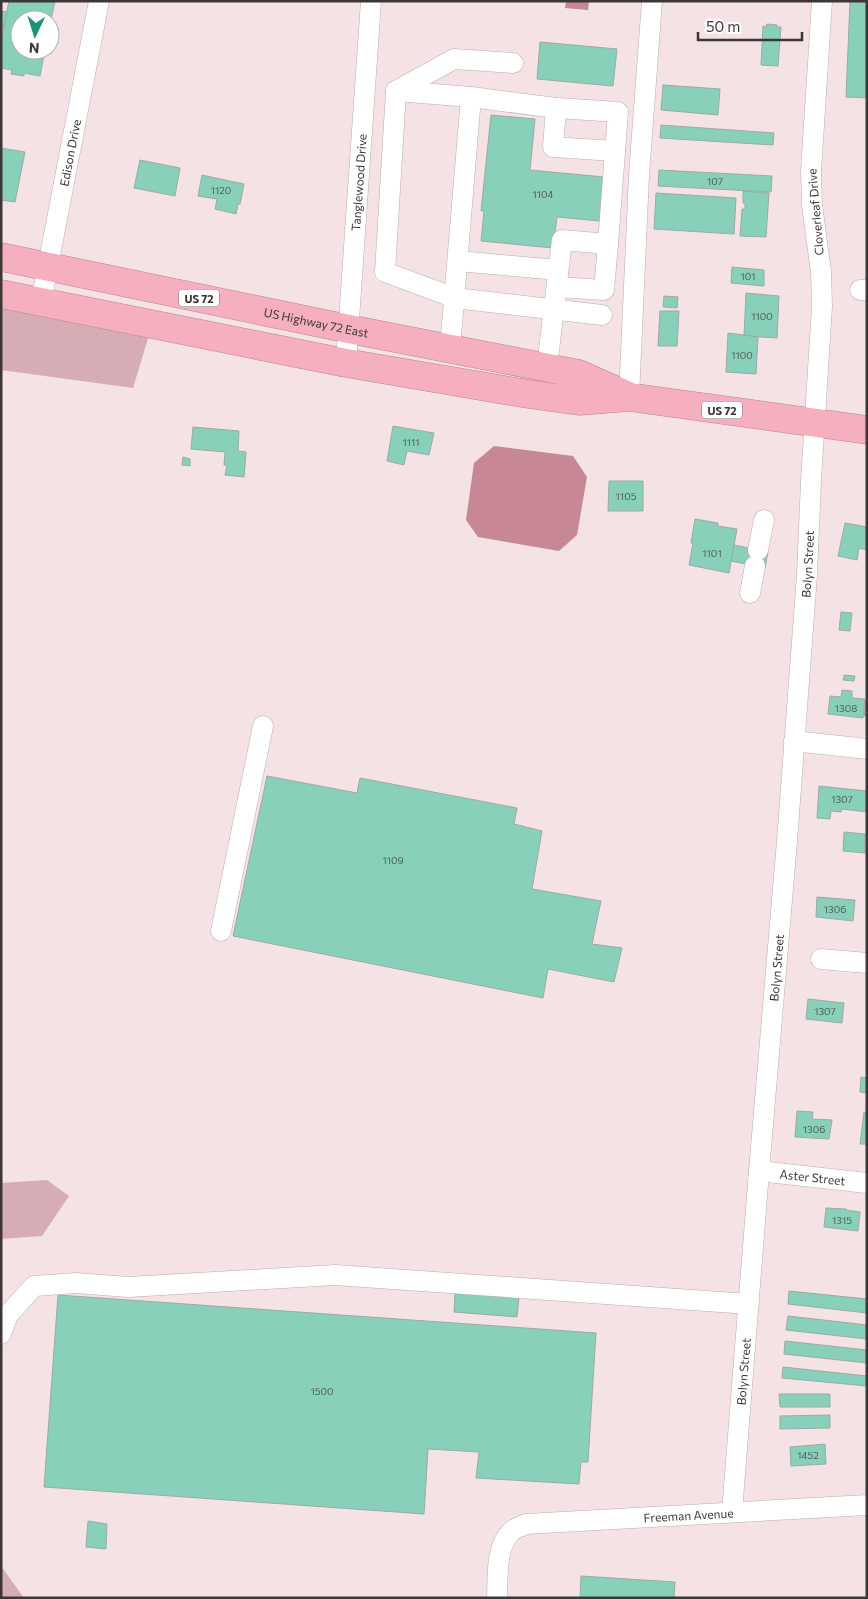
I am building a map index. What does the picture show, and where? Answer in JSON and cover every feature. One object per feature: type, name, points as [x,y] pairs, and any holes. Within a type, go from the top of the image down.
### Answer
[{"type":"highway","name":"US Highway 72 East","points":[[1,257],[349,329],[579,374],[629,397]]},
{"type":"highway","name":"US Highway 72 East","points":[[1,294],[346,363],[474,384],[578,400],[629,397],[867,430]]},
{"type":"street","name":"Edison Drive","points":[[41,302],[99,1]]},
{"type":"street","name":"Tanglewood Drive","points":[[346,363],[371,1]]},
{"type":"street","points":[[629,397],[639,175],[652,1]]},
{"type":"street","name":"Cloverleaf Drive","points":[[816,422],[822,306],[812,205],[811,171],[822,1]]},
{"type":"street","points":[[396,91],[454,59],[513,63]]},
{"type":"street","points":[[396,91],[471,97],[556,108],[618,112],[604,290],[557,278],[458,261]]},
{"type":"street","points":[[396,91],[385,272],[454,298],[602,315]]},
{"type":"street","points":[[450,348],[471,97]]},
{"type":"street","points":[[556,108],[553,147],[615,151]]},
{"type":"street","points":[[547,368],[562,240],[608,244]]},
{"type":"street","points":[[474,384],[480,354]]},
{"type":"street","name":"Bolyn Street","points":[[732,1512],[787,841],[807,575],[811,481],[816,422]]},
{"type":"street","points":[[750,593],[764,520]]},
{"type":"street","points":[[221,931],[263,726]]},
{"type":"street","points":[[794,741],[867,749]]},
{"type":"street","points":[[821,959],[867,963]]},
{"type":"street","name":"Aster Street","points":[[759,1171],[867,1183]]},
{"type":"street","points":[[1,1334],[8,1315],[34,1286],[76,1282],[128,1287],[336,1275],[749,1304]]},
{"type":"street","name":"Freeman Avenue","points":[[497,1598],[499,1560],[503,1544],[512,1531],[526,1524],[867,1505]]},
{"type":"shaded area","points":[[566,1],[589,1],[588,10],[565,8]]},
{"type":"shaded area","points":[[1,302],[150,332],[133,388],[1,370]]},
{"type":"shaded area","points":[[494,446],[573,456],[587,477],[577,535],[559,551],[478,537],[466,520],[474,463]]},
{"type":"shaded area","points":[[47,1180],[69,1196],[42,1236],[1,1239],[1,1183]]},
{"type":"shaded area","points":[[1,1566],[24,1598],[1,1598]]},
{"type":"building","points":[[9,1],[55,1],[53,10],[10,10],[10,60],[43,60],[40,76],[24,73],[24,76],[11,74],[12,70],[1,68],[1,39]]},
{"type":"building","points":[[850,1],[867,1],[867,98],[846,97]]},
{"type":"building","points":[[1,11],[7,12],[4,27],[1,27]]},
{"type":"building","points":[[767,24],[781,27],[778,66],[761,65],[763,26],[766,27]]},
{"type":"building","points":[[540,42],[617,49],[613,86],[537,79]]},
{"type":"building","points":[[663,85],[720,89],[718,115],[661,110]]},
{"type":"building","points":[[491,115],[535,119],[530,170],[604,177],[600,221],[557,217],[553,248],[481,241],[484,211],[481,211]]},
{"type":"building","points":[[661,125],[774,133],[773,145],[660,138]]},
{"type":"building","points":[[1,148],[25,152],[15,202],[1,200]]},
{"type":"building","points":[[140,160],[180,168],[175,196],[134,188]]},
{"type":"building","points":[[659,170],[772,176],[771,192],[658,186]]},
{"type":"building","points":[[202,175],[244,184],[236,214],[215,209],[217,199],[198,196]]},
{"type":"building","points":[[743,191],[769,193],[766,237],[740,236],[742,209],[745,209]]},
{"type":"building","points":[[656,193],[736,198],[734,234],[654,229]]},
{"type":"building","points":[[732,267],[764,270],[764,286],[731,283]]},
{"type":"building","points":[[746,293],[779,296],[777,338],[744,336]]},
{"type":"building","points":[[664,296],[678,297],[677,308],[663,307]]},
{"type":"building","points":[[660,311],[679,311],[677,346],[658,346]]},
{"type":"building","points":[[728,333],[758,337],[756,374],[726,372]]},
{"type":"building","points":[[393,426],[434,433],[429,455],[407,451],[404,465],[387,461]]},
{"type":"building","points":[[193,427],[239,431],[238,451],[246,452],[244,477],[225,475],[227,465],[224,465],[225,452],[191,449]]},
{"type":"building","points":[[183,457],[190,459],[190,466],[182,465]]},
{"type":"building","points":[[609,481],[643,481],[643,511],[608,511]]},
{"type":"building","points":[[695,519],[737,529],[729,573],[689,565]]},
{"type":"building","points":[[845,523],[867,527],[867,550],[859,548],[857,560],[838,556]]},
{"type":"building","points":[[734,545],[768,552],[765,568],[731,561]]},
{"type":"building","points":[[841,612],[852,613],[850,631],[839,630]]},
{"type":"building","points":[[844,675],[855,676],[854,681],[843,680]]},
{"type":"building","points":[[842,690],[852,691],[852,698],[865,699],[863,718],[828,714],[830,696],[841,697]]},
{"type":"building","points":[[866,701],[867,716],[864,716]]},
{"type":"building","points":[[267,776],[357,793],[360,778],[517,808],[514,824],[542,831],[532,889],[601,901],[592,944],[622,948],[614,982],[548,969],[543,998],[233,936]]},
{"type":"building","points":[[819,786],[867,791],[867,812],[842,809],[841,812],[831,811],[830,819],[817,818]]},
{"type":"building","points":[[844,832],[865,834],[865,853],[843,851]]},
{"type":"building","points":[[817,897],[855,900],[853,921],[816,917]]},
{"type":"building","points":[[808,999],[844,1003],[842,1023],[806,1019]]},
{"type":"building","points":[[861,1077],[867,1078],[867,1093],[860,1092]]},
{"type":"building","points":[[797,1111],[813,1112],[812,1119],[832,1120],[829,1139],[795,1137]]},
{"type":"building","points":[[864,1112],[867,1113],[867,1144],[860,1144]]},
{"type":"building","points":[[826,1208],[860,1212],[858,1231],[824,1227]]},
{"type":"building","points":[[789,1291],[867,1299],[867,1313],[788,1304]]},
{"type":"building","points":[[455,1293],[519,1297],[517,1317],[454,1312]]},
{"type":"building","points":[[58,1295],[596,1333],[588,1462],[581,1462],[579,1484],[476,1478],[479,1452],[428,1449],[424,1514],[44,1487]]},
{"type":"building","points":[[788,1316],[867,1325],[867,1339],[786,1330]]},
{"type":"building","points":[[785,1341],[867,1350],[867,1363],[784,1354]]},
{"type":"building","points":[[783,1367],[867,1376],[867,1386],[782,1378]]},
{"type":"building","points":[[779,1394],[830,1394],[830,1407],[780,1407]]},
{"type":"building","points":[[830,1415],[830,1428],[780,1429],[780,1416]]},
{"type":"building","points":[[825,1444],[826,1464],[791,1466],[790,1447]]},
{"type":"building","points":[[88,1521],[107,1524],[106,1549],[86,1547]]},
{"type":"building","points":[[581,1576],[675,1582],[674,1598],[580,1598]]}]
